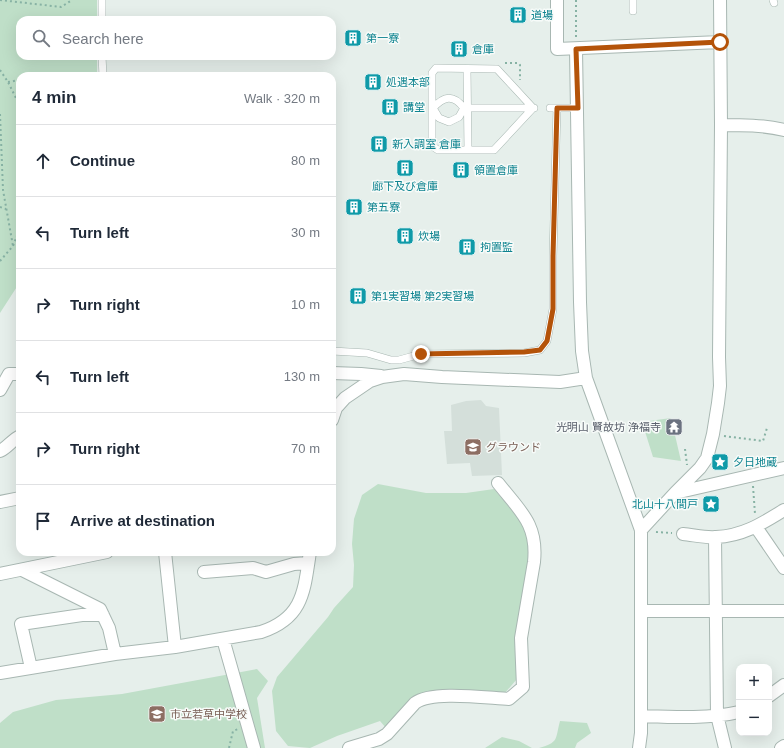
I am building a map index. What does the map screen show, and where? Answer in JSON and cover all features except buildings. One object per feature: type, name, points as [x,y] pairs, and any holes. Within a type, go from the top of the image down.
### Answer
[{"type":"street","points":[[557,0],[557,49],[720,42]]},
{"type":"street","points":[[641,530],[700,468],[706,458],[713,434],[720,386],[720,0]]},
{"type":"street","points":[[576,49],[582,351],[586,378],[641,530],[641,733],[639,748]]},
{"type":"street","points":[[721,125],[773,127],[784,130]]},
{"type":"street","points":[[0,390],[9,374],[16,374]]},
{"type":"street","points":[[336,374],[361,374],[382,377]]},
{"type":"street","points":[[336,408],[345,398],[370,381],[382,377],[404,374],[448,378],[560,382],[586,378]]},
{"type":"street","points":[[0,451],[16,438]]},
{"type":"street","points":[[675,493],[784,468]]},
{"type":"street","points":[[349,748],[379,739],[388,734],[420,699],[439,696],[509,700],[523,687],[521,638],[534,562],[534,536],[528,521],[498,482]]},
{"type":"street","points":[[0,502],[16,499]]},
{"type":"street","points":[[683,534],[715,537],[732,536],[756,527],[784,510]]},
{"type":"street","points":[[756,527],[784,568]]},
{"type":"street","points":[[715,537],[717,715],[725,748]]},
{"type":"street","points":[[0,574],[88,556]]},
{"type":"street","points":[[165,556],[174,647]]},
{"type":"street","points":[[204,572],[252,568],[266,572],[309,558]]},
{"type":"street","points":[[0,673],[115,654],[223,639],[261,632],[272,628],[283,622],[296,609],[302,596],[309,558]]},
{"type":"street","points":[[22,570],[100,609],[109,628],[115,654]]},
{"type":"street","points":[[641,611],[784,611]]},
{"type":"street","points":[[31,668],[21,624],[82,615],[103,615]]},
{"type":"street","points":[[223,639],[254,748]]},
{"type":"street","points":[[772,694],[784,685]]},
{"type":"street","points":[[641,716],[667,717],[726,715],[736,713]]},
{"type":"lane","points":[[102,0],[102,16]]},
{"type":"lane","points":[[633,0],[633,11]]},
{"type":"lane","points":[[102,60],[102,72]]},
{"type":"lane","points":[[436,68],[497,69],[535,108],[494,150],[438,150],[432,146],[432,73],[436,68]]},
{"type":"lane","points":[[467,69],[466,108],[468,150]]},
{"type":"lane","points":[[433,108],[441,100],[450,98],[458,101],[466,108],[535,108]]},
{"type":"lane","points":[[433,108],[439,118],[449,122],[459,117],[466,108]]},
{"type":"lane","points":[[336,351],[367,354],[391,360],[399,360],[421,354],[524,352],[540,350],[547,341],[553,309],[553,108],[578,108]]},
{"type":"path","points":[[0,0],[61,6],[72,0]]},
{"type":"path","points":[[576,0],[576,49]]},
{"type":"path","points":[[497,69],[504,63],[518,63],[520,65],[520,94]]},
{"type":"path","points":[[0,70],[16,98]]},
{"type":"path","points":[[8,82],[16,81]]},
{"type":"path","points":[[0,114],[2,190]]},
{"type":"path","points":[[0,184],[13,246]]},
{"type":"path","points":[[0,207],[6,209]]},
{"type":"path","points":[[0,261],[13,246],[16,238]]},
{"type":"path","points":[[713,434],[763,441],[767,428]]},
{"type":"path","points":[[685,448],[687,471]]},
{"type":"path","points":[[752,475],[756,527]]},
{"type":"path","points":[[641,530],[683,534]]},
{"type":"path","points":[[229,748],[233,731]]},
{"type":"shaded area","name":"グラウンド","points":[[481,400],[486,406],[499,408],[502,475],[472,476],[470,463],[447,464],[444,431],[452,431],[451,405],[466,401]]},
{"type":"green space","points":[[0,0],[97,0],[97,16],[16,16],[16,60],[97,60],[97,72],[16,72],[16,288],[0,313]]},
{"type":"green space","points":[[671,418],[681,461],[653,457],[642,422]]},
{"type":"green space","points":[[378,484],[426,493],[466,493],[494,489],[522,523],[528,537],[530,561],[517,679],[504,694],[435,691],[386,728],[380,721],[337,736],[310,748],[288,746],[276,731],[272,691],[277,677],[353,587],[354,565],[352,544],[354,519],[362,495]]},
{"type":"green space","name":"市立若草中学校","points":[[257,669],[268,681],[257,698],[265,748],[0,748],[0,723],[13,712],[56,700],[122,694]]},
{"type":"green space","points":[[560,721],[587,723],[591,733],[577,743],[575,748],[539,748],[553,742]]},
{"type":"green space","points":[[502,737],[519,741],[532,748],[485,748]]},
{"type":"place","name":"道場","points":[[518,15]]},
{"type":"place","name":"第一寮","points":[[353,38]]},
{"type":"place","name":"倉庫","points":[[459,49]]},
{"type":"place","name":"処遇本部","points":[[373,82]]},
{"type":"place","name":"講堂","points":[[390,107]]},
{"type":"place","name":"新入調室 倉庫","points":[[379,144]]},
{"type":"place","name":"廊下及び倉庫","points":[[405,168]]},
{"type":"place","name":"領置倉庫","points":[[461,170]]},
{"type":"place","name":"第五寮","points":[[354,207]]},
{"type":"place","name":"炊場","points":[[405,236]]},
{"type":"place","name":"拘置監","points":[[467,247]]},
{"type":"place","name":"第1実習場 第2実習場","points":[[358,296]]},
{"type":"place","name":"光明山 賢故坊 浄福寺","points":[[674,427]]},
{"type":"place","name":"グラウンド","points":[[473,447]]},
{"type":"place","name":"夕日地蔵","points":[[720,462]]},
{"type":"place","name":"北山十八間戸","points":[[711,504]]},
{"type":"place","name":"市立若草中学校","points":[[157,714]]},
{"type":"route","points":[[421,354],[524,352],[540,350],[547,341],[553,309],[557,108],[578,108],[576,49],[720,42]]}]
